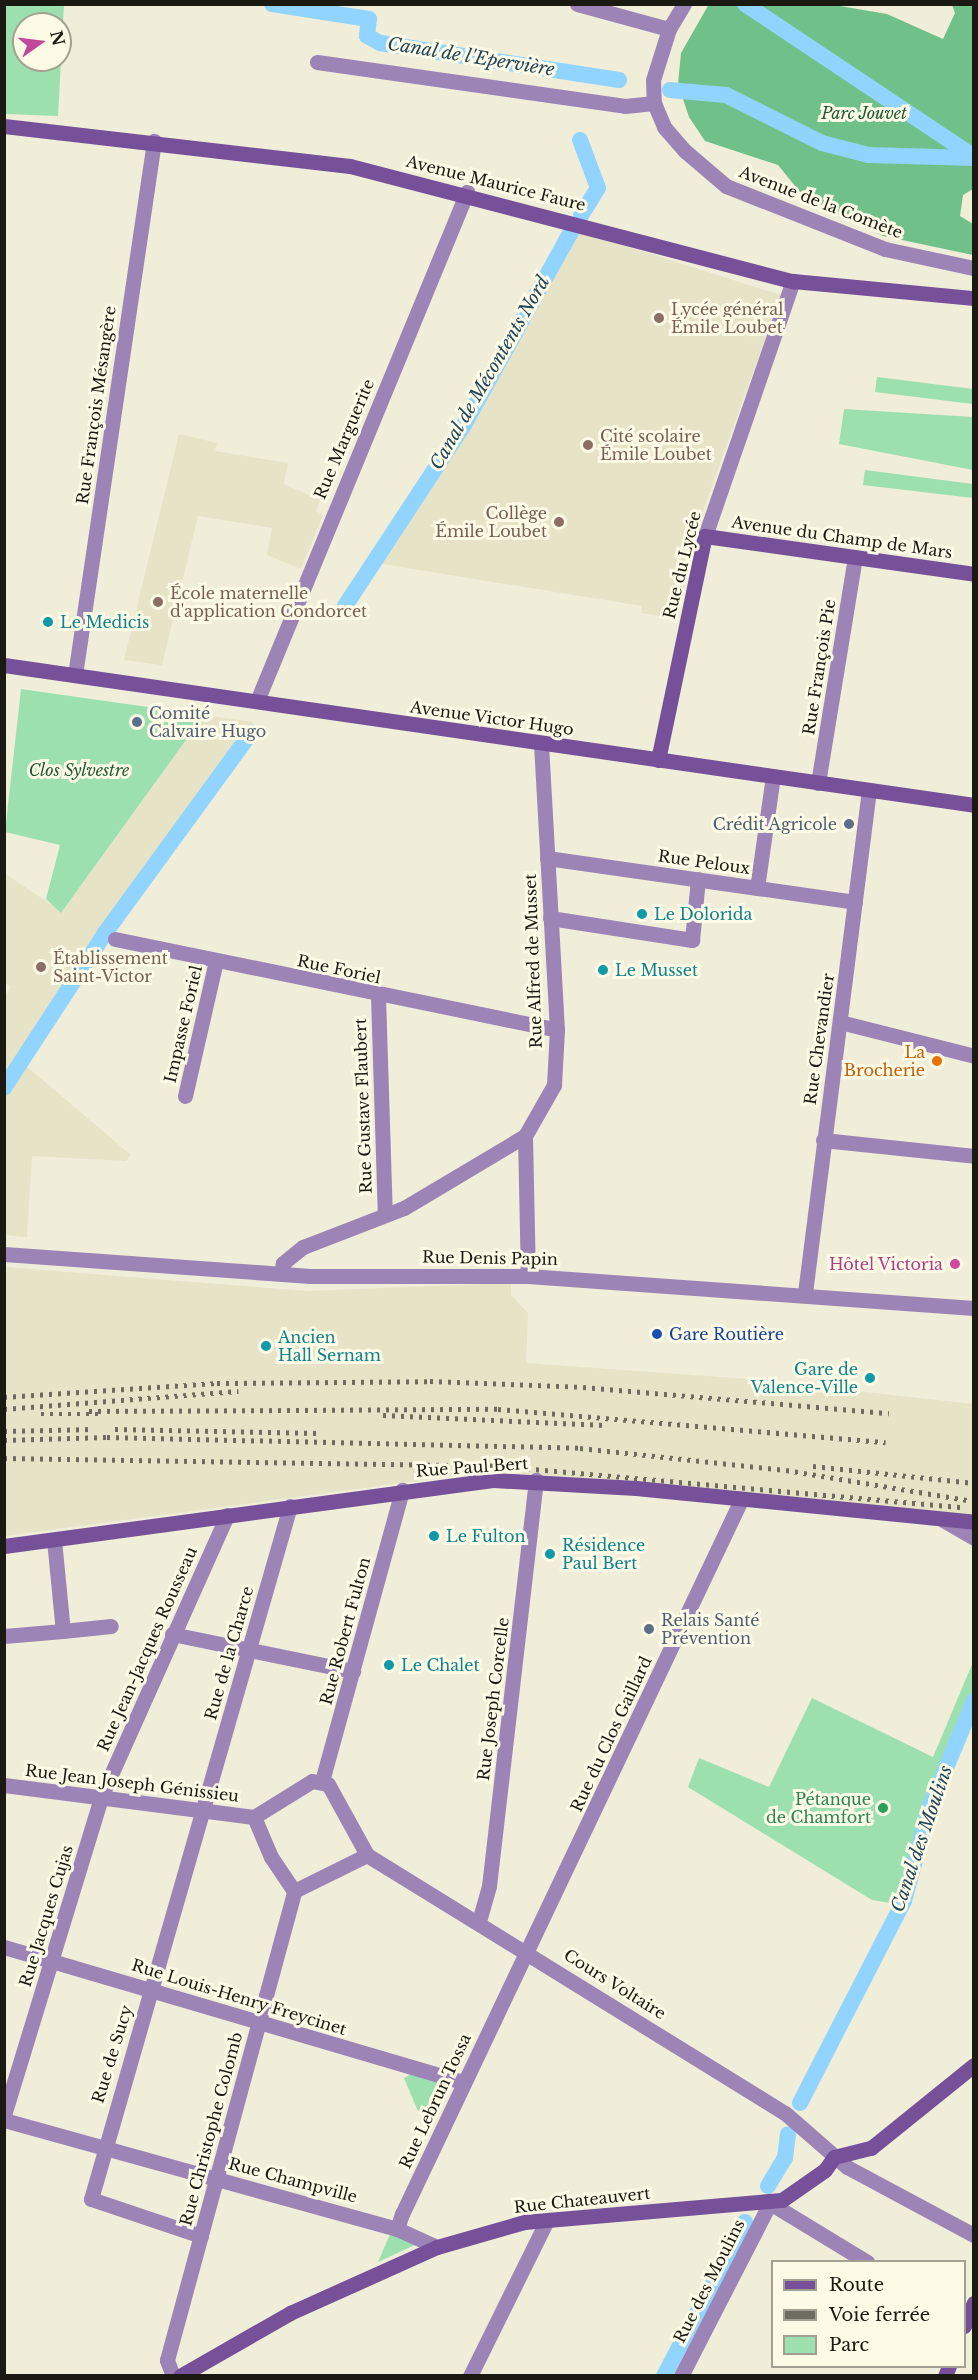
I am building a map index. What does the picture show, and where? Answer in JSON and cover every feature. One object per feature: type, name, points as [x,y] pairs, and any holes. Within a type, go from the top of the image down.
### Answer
[{"type":"street","points":[[577,4],[669,28]]},
{"type":"street","name":"Avenue de la Comète","points":[[684,4],[669,28],[653,80],[654,103],[664,127],[726,186],[885,249],[974,268]]},
{"type":"street","points":[[317,62],[626,106],[654,103]]},
{"type":"street","name":"Avenue Maurice Faure","points":[[4,126],[154,141],[350,166],[467,192],[793,281],[974,298]]},
{"type":"street","name":"Rue François Mésangère","points":[[75,675],[154,141]]},
{"type":"street","name":"Rue Marguerite","points":[[257,701],[467,192]]},
{"type":"street","name":"Rue du Lycée","points":[[658,760],[705,536],[793,281]]},
{"type":"street","name":"Avenue du Champ de Mars","points":[[705,536],[974,574]]},
{"type":"street","name":"Rue François Pie","points":[[818,783],[855,557]]},
{"type":"street","name":"Avenue Victor Hugo","points":[[4,665],[974,805]]},
{"type":"street","name":"Rue Alfred de Musset","points":[[525,1136],[554,1085],[557,1030],[541,744]]},
{"type":"street","points":[[757,888],[773,776]]},
{"type":"street","name":"Rue Chevandier","points":[[805,1293],[870,790]]},
{"type":"street","name":"Rue Peloux","points":[[547,858],[855,902]]},
{"type":"street","points":[[550,918],[692,939],[698,879]]},
{"type":"street","name":"Rue Foriel","points":[[115,939],[378,996],[557,1030]]},
{"type":"street","name":"Impasse Foriel","points":[[185,1096],[216,961]]},
{"type":"street","name":"Rue Gustave Flaubert","points":[[378,996],[385,1215]]},
{"type":"street","points":[[840,1022],[974,1056]]},
{"type":"street","points":[[280,1273],[283,1263],[303,1247],[385,1215],[525,1136],[528,1276]]},
{"type":"street","points":[[823,1140],[974,1156]]},
{"type":"street","name":"Rue Denis Papin","points":[[4,1254],[280,1273],[528,1276],[805,1293],[974,1308]]},
{"type":"street","name":"Rue Paul Bert","points":[[4,1545],[54,1540],[402,1490],[536,1480],[974,1522]]},
{"type":"street","name":"Rue Joseph Corcelle","points":[[479,1921],[489,1886],[536,1480]]},
{"type":"street","name":"Rue Robert Fulton","points":[[322,1780],[402,1490]]},
{"type":"street","name":"Rue du Clos Gaillard","points":[[528,1950],[741,1500]]},
{"type":"street","name":"Rue de la Charce","points":[[204,1810],[290,1506]]},
{"type":"street","name":"Rue Jean-Jacques Rousseau","points":[[101,1797],[227,1515]]},
{"type":"street","points":[[943,1520],[974,1538]]},
{"type":"street","points":[[54,1540],[63,1631]]},
{"type":"street","points":[[4,1636],[111,1626]]},
{"type":"street","points":[[172,1634],[248,1653],[353,1671]]},
{"type":"street","points":[[322,1780],[367,1856],[294,1891],[271,1857],[254,1817],[312,1781],[322,1780]]},
{"type":"street","name":"Rue Jean Joseph Génissieu","points":[[4,1785],[254,1817]]},
{"type":"street","name":"Rue Jacques Cujas","points":[[4,2117],[101,1797]]},
{"type":"street","name":"Rue de Sucy","points":[[201,2236],[91,2199],[104,2146],[204,1810]]},
{"type":"street","name":"Cours Voltaire","points":[[367,1856],[528,1950],[799,2122],[834,2157],[974,2235]]},
{"type":"street","name":"Rue Christophe Colomb","points":[[173,2376],[167,2360],[294,1891]]},
{"type":"street","name":"Rue Louis-Henry Freycinet","points":[[4,1947],[464,2082]]},
{"type":"street","name":"Rue Lebrun Tossa","points":[[397,2229],[464,2082],[528,1950]]},
{"type":"street","points":[[834,2157],[871,2148],[974,2065]]},
{"type":"street","name":"Rue Champville","points":[[4,2117],[397,2229]]},
{"type":"street","name":"Rue Chateauvert","points":[[180,2376],[290,2313],[437,2247],[547,2220],[770,2203],[807,2183],[834,2157]]},
{"type":"street","points":[[770,2203],[864,2260]]},
{"type":"street","name":"Rue des Moulins","points":[[681,2376],[770,2203]]},
{"type":"street","points":[[470,2376],[547,2220]]},
{"type":"street","points":[[397,2229],[437,2247]]},
{"type":"street","points":[[967,2324],[974,2303]]},
{"type":"shaded area","name":"Cité scolaire Émile Loubet","points":[[575,230],[781,295],[698,525],[677,619],[641,613],[642,606],[376,563]]},
{"type":"shaded area","points":[[179,434],[217,443],[215,451],[288,463],[284,484],[320,500],[316,511],[323,515],[301,569],[267,555],[272,528],[198,516],[162,665],[124,660]]},
{"type":"shaded area","name":"Établissement Saint-Victor","points":[[204,715],[253,722],[18,1059],[131,1155],[126,1161],[32,1156],[27,1237],[5,1235],[4,997],[11,987],[5,983],[4,873],[62,912]]},
{"type":"shaded area","points":[[4,1267],[306,1291],[511,1283],[511,1295],[528,1313],[526,1363],[748,1379],[973,1404],[973,1517],[491,1471],[5,1536]]},
{"type":"green space","points":[[5,4],[64,5],[64,12],[12,12],[12,72],[60,72],[58,116],[5,114]]},
{"type":"green space","name":"Parc Jouvet","points":[[709,4],[834,5],[887,14],[943,39],[955,13],[952,5],[973,5],[973,189],[963,195],[960,216],[973,224],[973,255],[883,236],[804,197],[778,165],[705,141],[689,117],[678,84],[681,53]]},
{"type":"green space","points":[[877,377],[973,389],[973,404],[875,392]]},
{"type":"green space","points":[[844,409],[973,417],[973,470],[839,444]]},
{"type":"green space","points":[[865,470],[973,484],[973,498],[863,485]]},
{"type":"green space","name":"Clos Sylvestre","points":[[21,689],[204,715],[61,913],[46,899],[60,845],[5,832]]},
{"type":"green space","points":[[973,1662],[973,1691],[941,1766],[896,1904],[872,1900],[688,1787],[699,1758],[769,1787],[812,1698],[933,1757]]},
{"type":"green space","points":[[415,2072],[439,2080],[443,2088],[431,2123],[417,2109],[404,2078]]},
{"type":"green space","points":[[391,2232],[419,2243],[378,2262]]},
{"type":"waterway","name":"Canal de l'Epervière","points":[[272,4],[369,19],[367,36],[380,43],[619,80]]},
{"type":"waterway","points":[[745,4],[974,157]]},
{"type":"waterway","name":"Canal de l'Epervière","points":[[670,90],[726,95],[822,143],[868,155],[974,158]]},
{"type":"waterway","name":"Canal de Mécontents Nord","points":[[580,140],[598,188],[581,215]]},
{"type":"waterway","name":"Canal de Mécontents Nord","points":[[345,606],[465,423],[572,230]]},
{"type":"waterway","name":"Canal de Mécontents Nord","points":[[4,1088],[105,933],[251,733]]},
{"type":"waterway","name":"Canal des Moulins","points":[[800,2103],[904,1901],[930,1806],[974,1701]]},
{"type":"waterway","name":"Canal des Moulins","points":[[768,2186],[785,2158],[788,2134]]},
{"type":"waterway","name":"Canal des Moulins","points":[[664,2376],[745,2222]]},
{"type":"railway","points":[[4,1397],[217,1383],[430,1381],[583,1387],[889,1413]]},
{"type":"railway","points":[[4,1409],[238,1391]]},
{"type":"railway","points":[[89,1411],[498,1409],[886,1442]]},
{"type":"railway","points":[[41,1414],[98,1414]]},
{"type":"railway","points":[[383,1415],[605,1425]]},
{"type":"railway","points":[[4,1431],[94,1429]]},
{"type":"railway","points":[[115,1429],[319,1433]]},
{"type":"railway","points":[[4,1440],[107,1437],[580,1448],[786,1470],[974,1501]]},
{"type":"railway","points":[[4,1458],[500,1466],[962,1507]]},
{"type":"railway","points":[[813,1466],[974,1483]]},
{"type":"place","name":"Lycée général Émile Loubet","points":[[659,318]]},
{"type":"place","name":"Cité scolaire Émile Loubet","points":[[588,445]]},
{"type":"place","name":"Collège Émile Loubet","points":[[559,522]]},
{"type":"place","name":"École maternelle d'application Condorcet","points":[[158,602]]},
{"type":"place","name":"Le Medicis","points":[[48,622]]},
{"type":"place","name":"Comité Calvaire Hugo","points":[[137,722]]},
{"type":"place","name":"Crédit Agricole","points":[[849,824]]},
{"type":"place","name":"Le Dolorida","points":[[642,914]]},
{"type":"place","name":"Établissement Saint-Victor","points":[[41,967]]},
{"type":"place","name":"Le Musset","points":[[603,970]]},
{"type":"place","name":"La Brocherie","points":[[937,1061]]},
{"type":"place","name":"Hôtel Victoria","points":[[955,1264]]},
{"type":"place","name":"Gare Routière","points":[[657,1334]]},
{"type":"place","name":"Ancien Hall Sernam","points":[[266,1346]]},
{"type":"place","name":"Gare de Valence-Ville","points":[[870,1378]]},
{"type":"place","name":"Le Fulton","points":[[434,1536]]},
{"type":"place","name":"Résidence Paul Bert","points":[[550,1554]]},
{"type":"place","name":"Relais Santé Prévention","points":[[649,1629]]},
{"type":"place","name":"Le Chalet","points":[[389,1665]]},
{"type":"place","name":"Pétanque de Chamfort","points":[[883,1808]]}]
